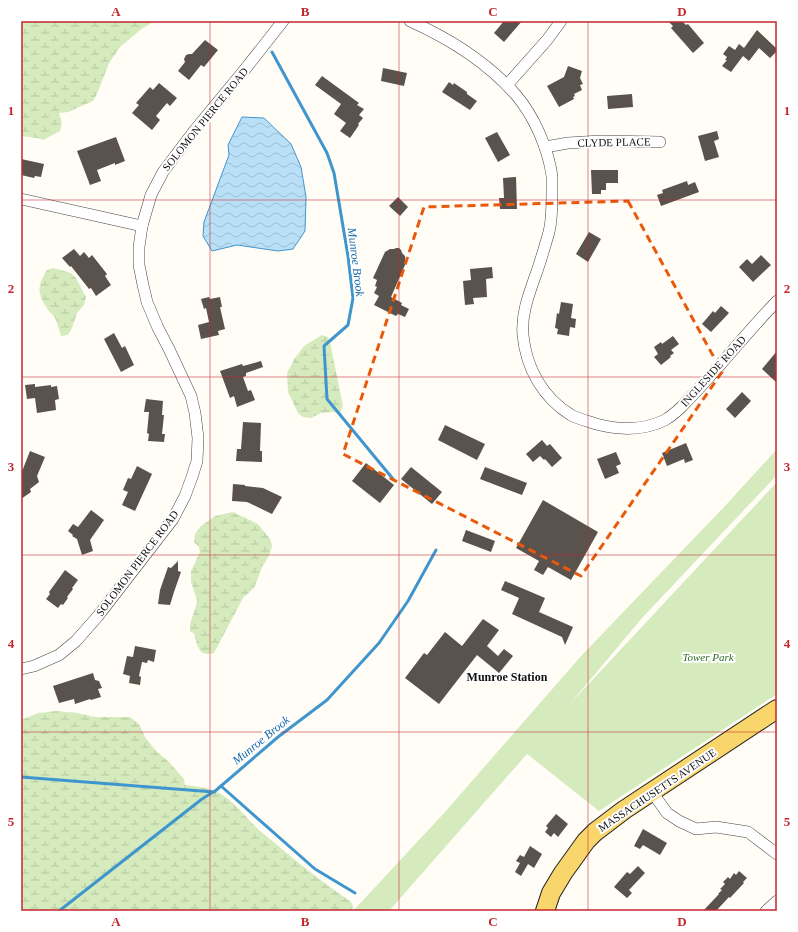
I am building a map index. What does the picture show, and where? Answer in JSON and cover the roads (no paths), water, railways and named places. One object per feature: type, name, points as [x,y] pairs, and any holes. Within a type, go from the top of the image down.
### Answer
[{"type":"main road","name":"MASSACHUSETTS AVENUE","points":[[545,911],[551,893],[563,873],[586,841],[602,826],[777,709]]},
{"type":"street","name":"SOLOMON PIERCE ROAD","points":[[21,669],[34,666],[59,655],[76,641],[98,616],[173,519],[185,496],[197,461],[198,438],[195,413],[190,396],[170,349],[158,328],[147,302],[139,265],[139,247],[142,226],[151,195],[163,172],[194,131],[284,21]]},
{"type":"street","name":"INGLESIDE ROAD","points":[[410,21],[459,47],[507,85],[517,96],[529,114],[545,147],[552,176],[550,229],[525,304],[523,334],[526,354],[534,375],[551,400],[562,409],[582,420],[622,428],[638,428],[652,425],[666,419],[679,410],[703,385],[777,301]]},
{"type":"street","points":[[507,85],[547,40],[561,21]]},
{"type":"street","name":"CLYDE PLACE","points":[[545,147],[600,140],[660,142]]},
{"type":"street","points":[[21,199],[142,226]]},
{"type":"street","points":[[652,792],[667,812],[679,822],[696,829],[716,827],[748,832],[777,854]]},
{"type":"street","points":[[766,911],[777,901]]},
{"type":"water","points":[[242,117],[264,118],[291,144],[301,167],[306,197],[305,231],[293,249],[278,251],[237,245],[212,251],[203,236],[204,222],[229,155],[228,145]]},
{"type":"waterway","name":"Munroe Brook","points":[[272,52],[327,153],[334,173],[348,256],[353,298],[348,325],[324,346],[327,399],[393,479]]},
{"type":"waterway","name":"Munroe Brook","points":[[21,777],[214,792],[278,737],[327,700],[379,643],[408,601],[436,550]]},
{"type":"waterway","points":[[221,786],[315,869],[355,893]]},
{"type":"waterway","points":[[59,911],[213,792]]},
{"type":"district","name":"Munroe Station","points":[[507,677]]},
{"type":"park label","name":"Tower Park","points":[[708,657]]}]
